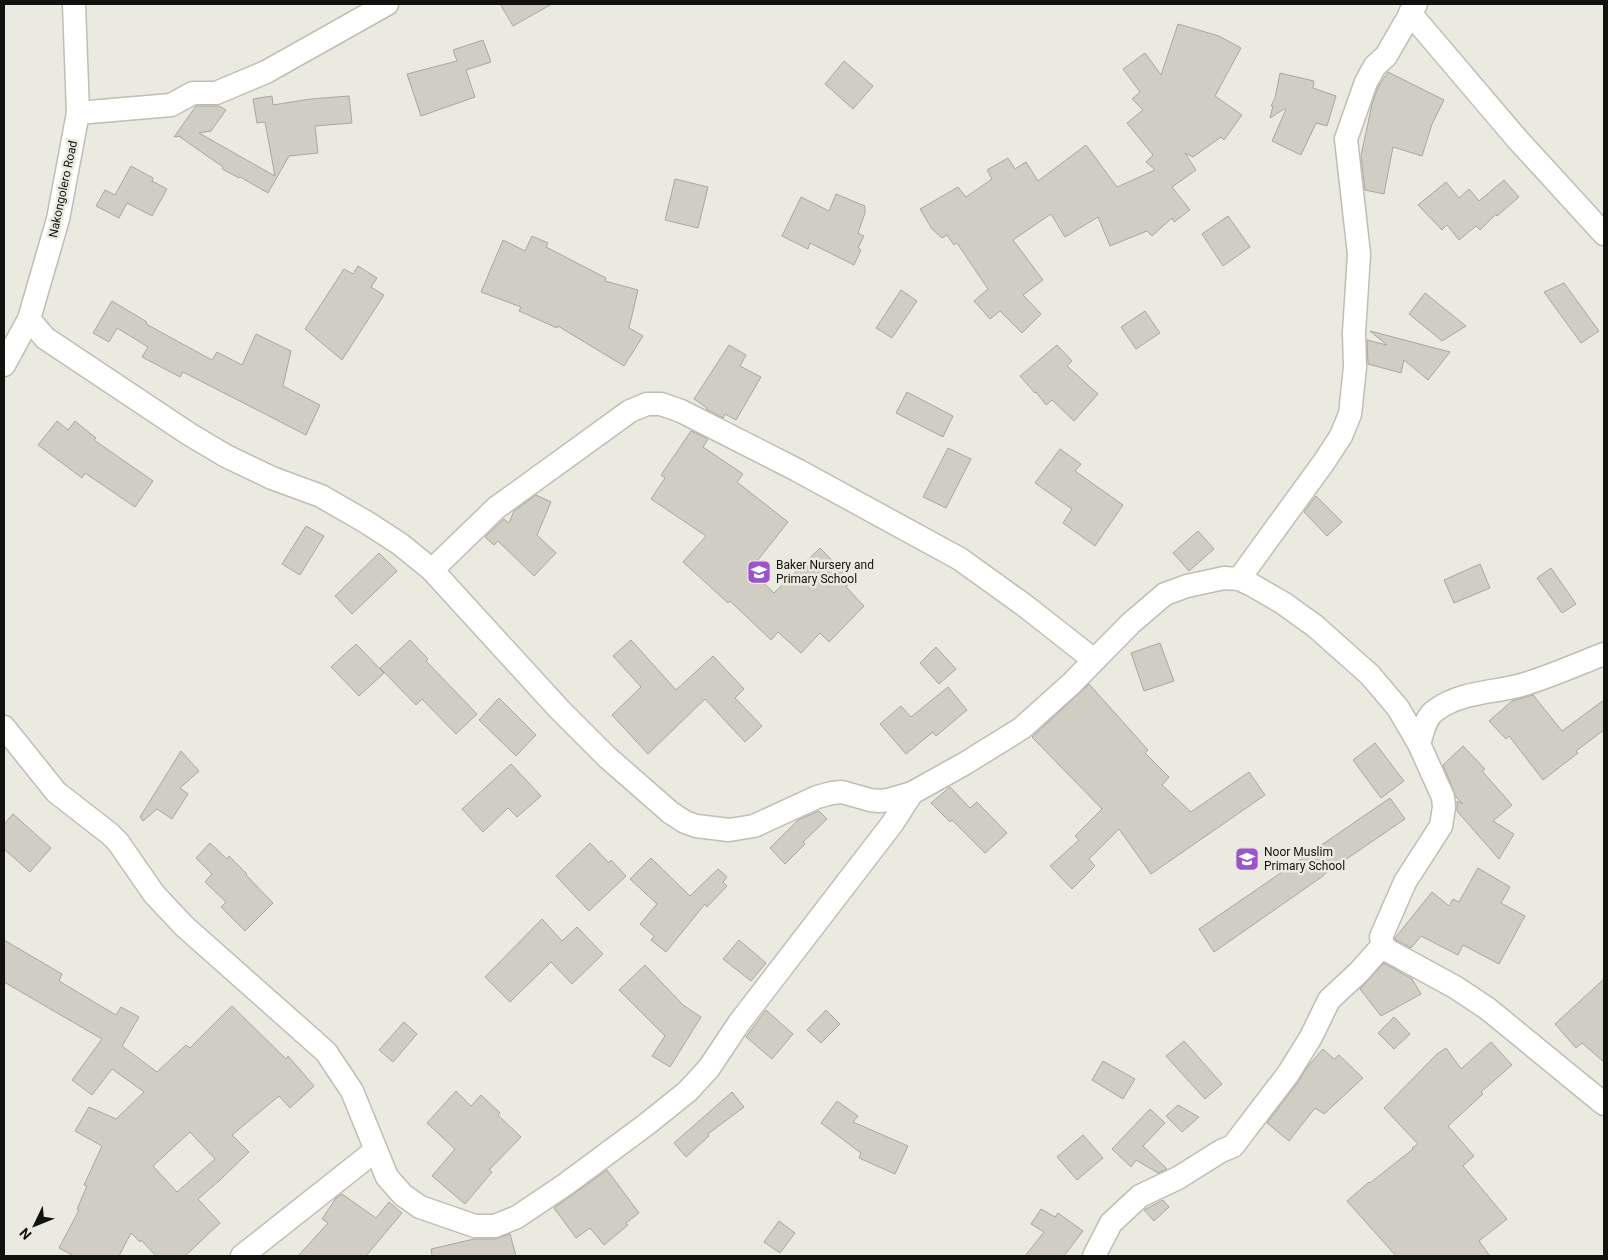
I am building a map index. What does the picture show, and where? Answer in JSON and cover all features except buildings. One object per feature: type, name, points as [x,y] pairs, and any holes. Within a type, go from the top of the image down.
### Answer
[{"type":"street","name":"Nakongolero Road","points":[[4,365],[30,319],[58,219],[78,113],[74,4]]},
{"type":"street","points":[[78,113],[171,105],[194,93],[216,93],[266,72],[387,4]]},
{"type":"street","points":[[1239,579],[1324,462],[1341,436],[1350,414],[1355,367],[1354,333],[1359,254],[1346,139],[1366,82],[1375,66],[1386,56],[1413,9],[1518,140],[1604,234]]},
{"type":"street","points":[[30,319],[45,338],[189,434],[226,456],[272,478],[328,500],[400,544],[432,570],[593,743],[652,796],[685,822],[709,829],[740,829],[765,822],[817,796],[832,793],[842,792],[879,801],[912,793],[1022,728],[1037,716],[1131,623],[1165,594],[1187,586],[1224,578],[1239,579],[1299,613],[1356,662],[1398,708],[1419,744],[1442,797],[1444,807],[1443,818],[1436,835],[1405,882],[1381,937],[1383,945],[1387,950],[1455,987],[1488,1009],[1604,1104]]},
{"type":"street","points":[[432,570],[511,496],[564,460],[630,411],[647,404],[661,404],[681,411],[797,470],[960,559],[1024,605],[1094,660]]},
{"type":"street","points":[[1419,744],[1426,721],[1440,707],[1477,693],[1524,684],[1604,654]]},
{"type":"street","points":[[4,727],[56,792],[118,842],[154,894],[184,926],[326,1052],[352,1091],[387,1177],[402,1195],[420,1207],[476,1226],[495,1226],[516,1217],[625,1141],[688,1091],[709,1068],[739,1023],[892,824],[912,793]]},
{"type":"street","points":[[1094,1256],[1111,1223],[1140,1196],[1178,1178],[1221,1151],[1233,1146],[1288,1074],[1311,1037],[1329,1000],[1359,972],[1383,945]]},
{"type":"street","points":[[242,1256],[376,1150]]},
{"type":"place","name":"Baker Nursery and Primary School","points":[[759,572]]},
{"type":"place","name":"Noor Muslim Primary School","points":[[1247,859]]}]
